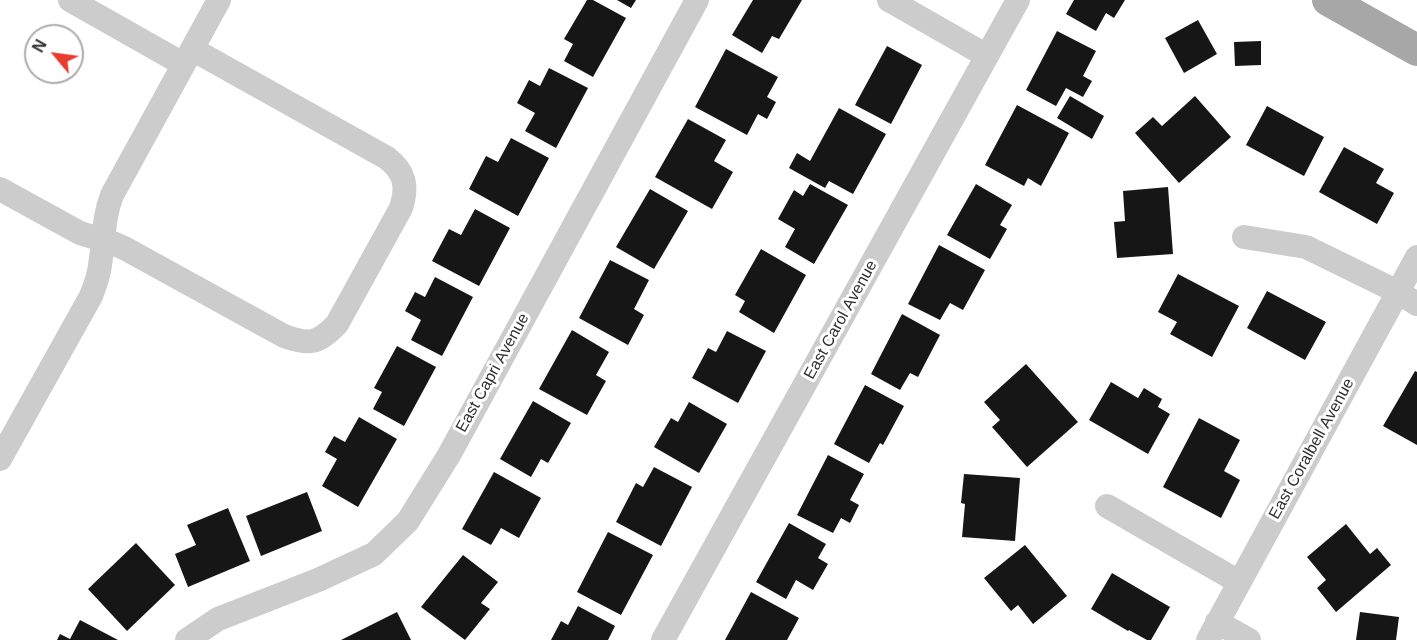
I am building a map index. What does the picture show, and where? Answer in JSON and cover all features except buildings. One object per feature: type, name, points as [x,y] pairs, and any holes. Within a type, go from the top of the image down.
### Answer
[{"type":"main road","points":[[1328,0],[1417,50]]},
{"type":"street","points":[[0,189],[80,233],[126,249],[284,336],[298,341],[314,341],[327,336],[338,324],[401,208],[405,190],[404,180],[400,171],[387,158],[188,56],[70,0]]},
{"type":"street","points":[[0,459],[9,421],[91,296],[99,273],[108,206],[112,195],[219,0]]},
{"type":"street","name":"East Capri Avenue","points":[[187,640],[218,620],[318,580],[374,554],[408,521],[448,455],[697,0]]},
{"type":"street","points":[[889,0],[987,56]]},
{"type":"street","name":"East Carol Avenue","points":[[663,640],[1018,0]]},
{"type":"street","points":[[1244,237],[1306,247],[1407,298]]},
{"type":"street","name":"East Coralbell Avenue","points":[[1212,631],[1407,298],[1417,257]]},
{"type":"street","points":[[1107,506],[1239,582]]},
{"type":"street","points":[[1212,631],[1249,640]]}]
